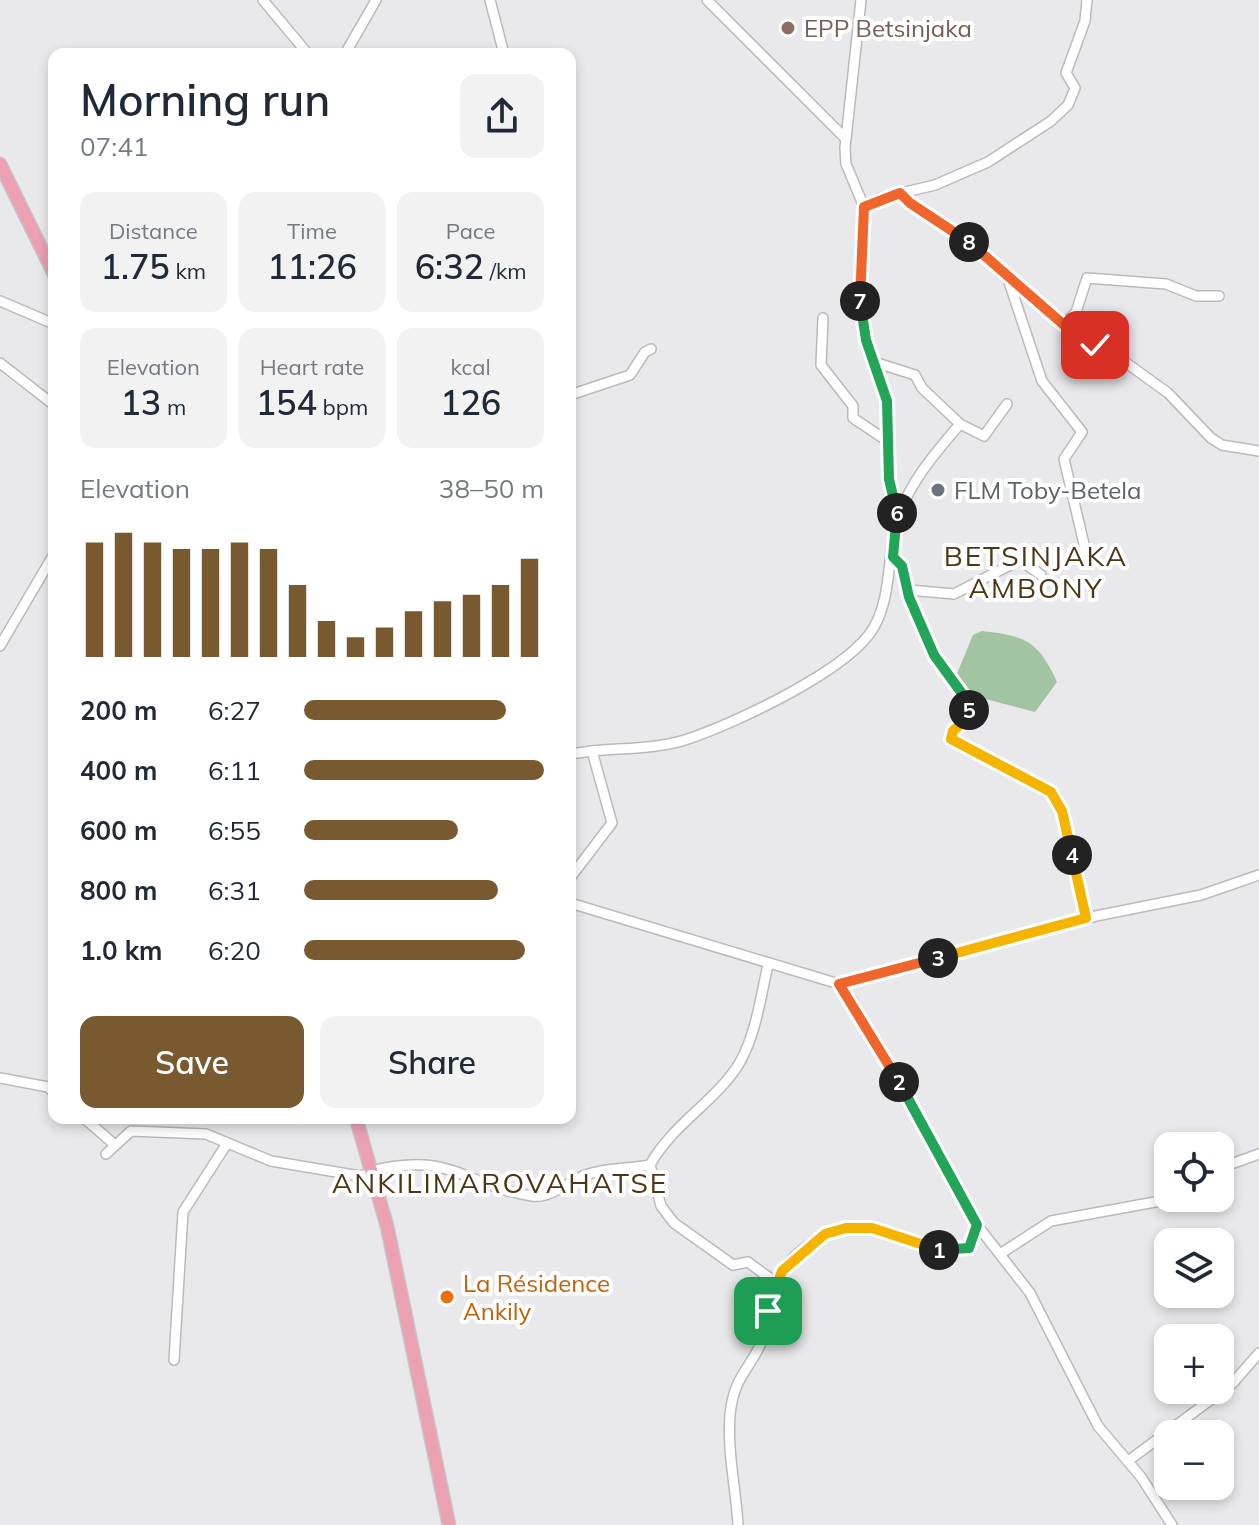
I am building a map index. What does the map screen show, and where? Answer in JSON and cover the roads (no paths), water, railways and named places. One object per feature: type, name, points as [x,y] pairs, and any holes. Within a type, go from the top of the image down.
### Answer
[{"type":"main road","points":[[0,164],[48,262]]},
{"type":"main road","points":[[358,1124],[387,1226],[449,1525]]},
{"type":"street","points":[[263,0],[303,48]]},
{"type":"street","points":[[348,48],[376,0]]},
{"type":"street","points":[[490,0],[502,48]]},
{"type":"street","points":[[707,0],[845,138]]},
{"type":"street","points":[[576,753],[687,740],[814,679],[862,643],[874,628],[893,557],[897,520],[889,479],[887,401],[860,308],[864,207],[846,164],[845,138],[861,0]]},
{"type":"street","points":[[864,207],[900,193],[935,185],[988,162],[1051,121],[1068,105],[1075,88],[1066,73],[1085,21],[1087,0]]},
{"type":"street","points":[[900,193],[917,209],[977,248],[1008,279],[1064,325],[1121,359],[1168,393],[1222,445],[1259,451]]},
{"type":"street","points":[[1064,325],[1076,312],[1087,278],[1166,284],[1196,296],[1219,296]]},
{"type":"street","points":[[1008,279],[1042,381],[1082,432],[1064,459],[1087,557]]},
{"type":"street","points":[[0,301],[48,321]]},
{"type":"street","points":[[823,318],[821,365],[853,406],[853,418],[889,442]]},
{"type":"street","points":[[576,393],[630,375],[645,352],[651,349]]},
{"type":"street","points":[[874,362],[915,375],[922,388],[960,424],[984,436],[1007,404]]},
{"type":"street","points":[[0,363],[48,400]]},
{"type":"street","points":[[897,520],[929,462],[960,424]]},
{"type":"street","points":[[893,557],[902,566],[934,655],[966,699],[970,713],[953,731],[951,739],[1054,796],[1062,811],[1086,918]]},
{"type":"street","points":[[909,590],[954,594],[1020,560],[1041,575]]},
{"type":"street","points":[[0,646],[48,564]]},
{"type":"street","points":[[576,870],[612,823],[592,751]]},
{"type":"street","points":[[576,905],[839,984],[1086,918],[1201,895],[1259,875]]},
{"type":"street","points":[[768,965],[739,1064],[684,1125],[664,1139],[650,1165],[661,1206],[674,1223],[733,1265],[748,1262],[775,1282]]},
{"type":"street","points":[[839,984],[851,999],[977,1225],[1030,1293],[1098,1426],[1128,1461],[1172,1525]]},
{"type":"street","points":[[0,1078],[48,1087]]},
{"type":"street","points":[[91,1124],[115,1145]]},
{"type":"street","points":[[106,1154],[131,1131],[206,1134],[226,1145],[284,1164],[360,1176],[415,1162],[440,1165],[535,1197],[562,1188],[585,1175],[650,1165]]},
{"type":"street","points":[[174,1360],[183,1212],[226,1145]]},
{"type":"street","points":[[1234,1163],[1259,1154]]},
{"type":"street","points":[[1000,1254],[1051,1221],[1154,1202]]},
{"type":"street","points":[[738,1525],[730,1418],[735,1385],[762,1341],[775,1282],[809,1245],[846,1228],[872,1228],[942,1251],[969,1248],[977,1225]]},
{"type":"street","points":[[1128,1461],[1221,1393],[1259,1353]]},
{"type":"place","name":"EPP Betsinjaka","points":[[788,28]]},
{"type":"place","name":"FLM Toby-Betela","points":[[938,490]]},
{"type":"place","name":"La Résidence Ankily","points":[[447,1297]]},
{"type":"district","name":"BETSINJAKA AMBONY","points":[[1036,571]]},
{"type":"district","name":"ANKILIMAROVAHATSE","points":[[500,1182]]}]
